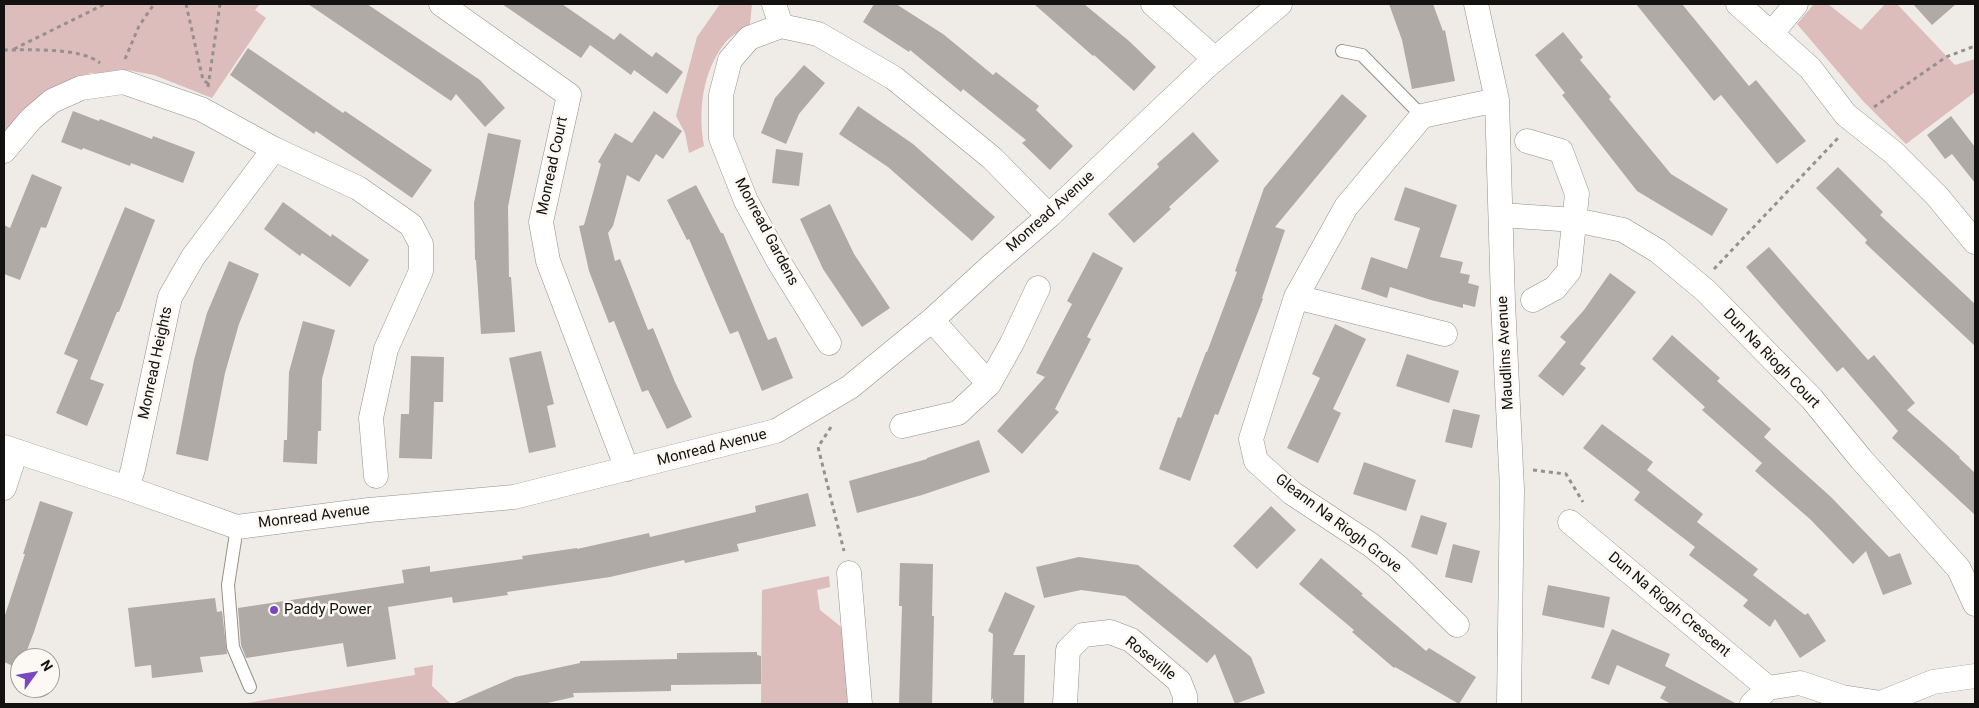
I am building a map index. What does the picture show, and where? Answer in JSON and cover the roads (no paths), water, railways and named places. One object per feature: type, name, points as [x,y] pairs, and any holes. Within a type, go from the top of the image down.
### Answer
[{"type":"street","name":"Monread Court","points":[[441,4],[569,95],[541,222],[548,260],[627,469]]},
{"type":"street","points":[[1153,4],[1215,59]]},
{"type":"street","name":"Monread Avenue","points":[[10,449],[237,527],[369,510],[514,497],[776,431],[850,387],[932,320],[1049,216],[1215,59],[1280,4]]},
{"type":"street","name":"Maudlins Avenue","points":[[1476,4],[1497,100],[1512,489],[1509,704]]},
{"type":"street","points":[[1738,4],[1810,68],[1846,115],[1894,154],[1937,196],[1975,242]]},
{"type":"street","points":[[1771,34],[1796,4]]},
{"type":"street","name":"Monread Gardens","points":[[828,343],[779,262],[746,201],[721,138],[721,95],[730,60],[749,38],[777,15],[818,34],[894,78],[992,158],[1049,216]]},
{"type":"street","points":[[4,151],[31,119],[52,101],[81,88],[123,82],[201,109],[274,149],[358,188],[411,225],[421,244],[421,271],[386,349],[371,418],[376,476]]},
{"type":"street","points":[[1422,116],[1497,100]]},
{"type":"street","name":"Gleann Na Riogh Grove","points":[[1422,116],[1346,207],[1296,297],[1250,439],[1256,461],[1292,493],[1371,545],[1397,566],[1457,625]]},
{"type":"street","points":[[1526,141],[1561,151],[1577,194],[1569,271],[1555,288],[1534,300]]},
{"type":"street","name":"Monread Heights","points":[[127,488],[134,469],[170,297],[193,257],[274,149]]},
{"type":"street","name":"Dun Na Riogh Court","points":[[1501,216],[1575,220],[1623,230],[1658,251],[1699,286],[1812,399],[1861,459],[1959,569],[1975,604]]},
{"type":"street","points":[[902,426],[958,413],[989,384],[1012,344],[1038,288]]},
{"type":"street","points":[[1296,297],[1445,334]]},
{"type":"street","points":[[932,320],[989,384]]},
{"type":"street","points":[[4,488],[10,449]]},
{"type":"street","name":"Dun Na Riogh Crescent","points":[[1570,522],[1760,696]]},
{"type":"street","points":[[849,573],[860,704]]},
{"type":"street","name":"Roseville","points":[[1065,704],[1068,650],[1083,635],[1110,632],[1131,640],[1179,681],[1185,696],[1185,704]]},
{"type":"street","points":[[1760,696],[1800,683],[1842,697],[1881,703],[1933,682],[1975,676]]},
{"type":"lane","points":[[1342,51],[1362,55],[1422,116]]},
{"type":"lane","points":[[237,527],[228,585],[233,647],[250,687]]},
{"type":"place","name":"Paddy Power","points":[[274,610]]}]
